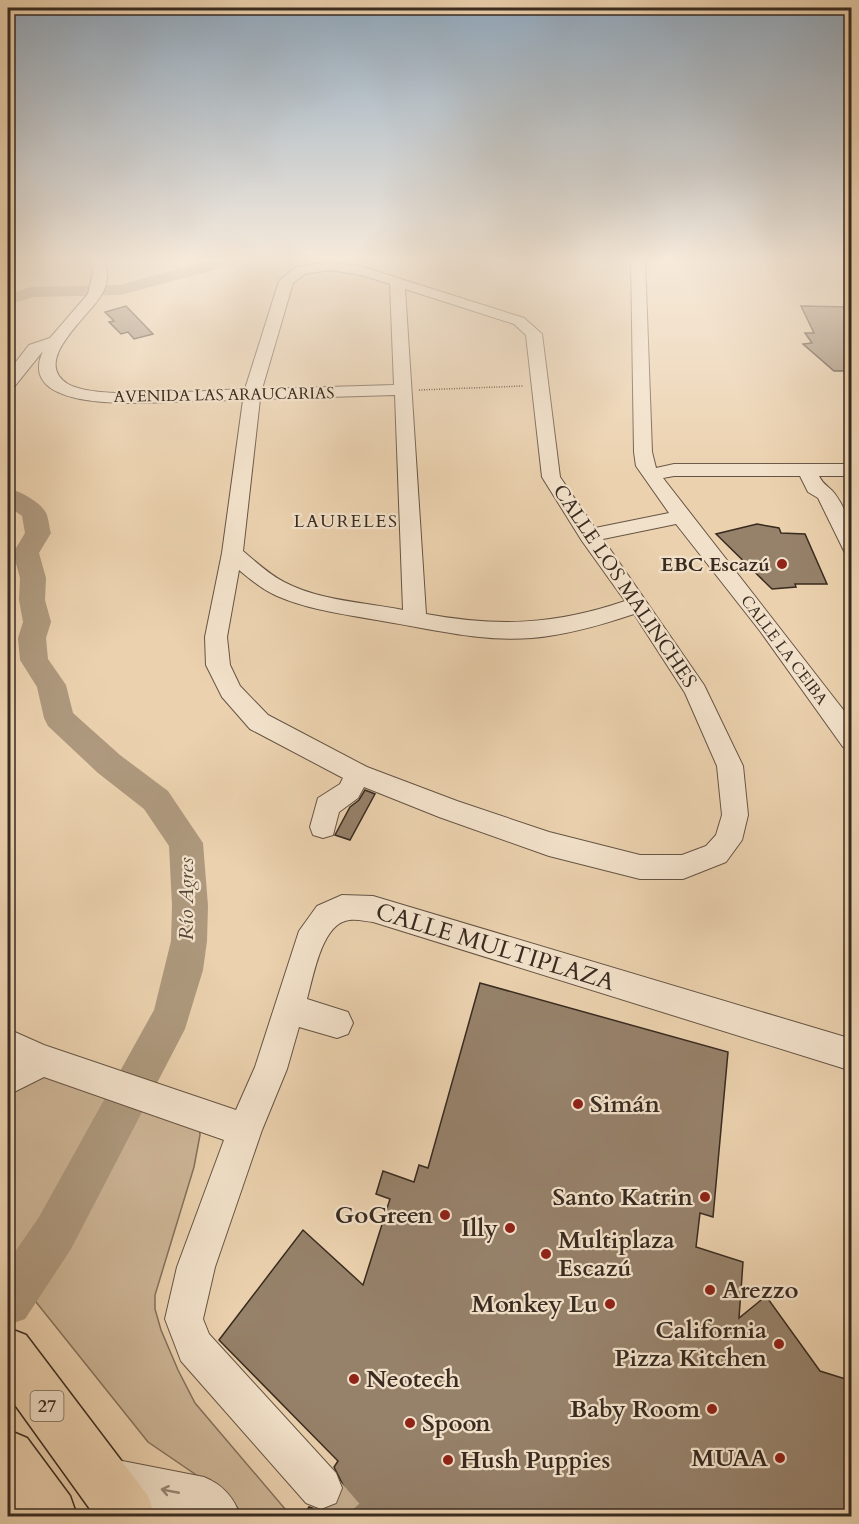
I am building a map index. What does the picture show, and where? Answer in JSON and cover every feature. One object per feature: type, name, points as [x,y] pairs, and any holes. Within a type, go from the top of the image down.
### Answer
[{"type":"highway","name":"27","points":[[8,1353],[104,1485]]},
{"type":"highway","points":[[8,1457],[48,1514]]},
{"type":"street","name":"AVENIDA LAS ARAUCARIAS","points":[[66,330],[56,341],[47,360],[49,374],[58,385],[80,394],[119,398],[402,390]]},
{"type":"street","name":"CALLE LOS MALINCHES","points":[[271,330],[252,395],[232,553],[216,637],[218,665],[230,691],[259,722],[358,774],[549,844],[640,867],[683,867],[716,854],[728,840],[735,815],[730,766],[696,691],[551,477],[536,338],[529,330]]},
{"type":"street","points":[[400,330],[415,619]]},
{"type":"street","name":"CALLE LA CEIBA","points":[[640,330],[645,466],[681,517],[768,626],[852,740]]},
{"type":"street","points":[[8,383],[35,348],[56,341]]},
{"type":"street","points":[[651,475],[674,470],[852,470]]},
{"type":"street","points":[[814,470],[815,488],[826,495],[851,545]]},
{"type":"street","points":[[589,536],[681,517]]},
{"type":"street","points":[[232,553],[282,590],[340,607],[468,628],[519,631],[561,627],[639,604]]},
{"type":"street","points":[[323,827],[327,806],[350,791],[358,774]]},
{"type":"street","name":"CALLE MULTIPLAZA","points":[[321,1488],[195,1347],[184,1319],[230,1126],[271,1069],[309,941],[317,924],[327,913],[359,907],[852,1055]]},
{"type":"street","points":[[288,1010],[337,1023]]},
{"type":"street","points":[[8,1045],[53,1064],[230,1126]]},
{"type":"street","points":[[8,1079],[53,1064]]},
{"type":"street","points":[[104,1485],[204,1498],[219,1516]]},
{"type":"path","points":[[402,390],[540,385]]},
{"type":"shaded area","points":[[23,1069],[199,1120],[200,1135],[194,1167],[155,1295],[155,1309],[178,1370],[195,1403],[291,1516],[244,1516],[230,1498],[148,1442],[8,1267],[8,1080]]},
{"type":"building","points":[[117,330],[149,330],[153,334],[134,339],[128,332],[121,334]]},
{"type":"building","points":[[813,330],[852,330],[852,371],[834,371],[803,344],[812,343],[805,333],[814,333]]},
{"type":"building","name":"EBC Escazú","points":[[757,524],[779,528],[781,533],[805,534],[827,584],[795,584],[796,587],[772,589],[716,534]]},
{"type":"building","points":[[365,790],[375,794],[350,840],[335,835],[350,807],[359,800]]},
{"type":"building","name":"Multiplaza Escazú","points":[[480,983],[728,1052],[713,1217],[700,1213],[696,1247],[743,1262],[739,1318],[766,1296],[820,1371],[852,1381],[852,1516],[303,1516],[309,1507],[322,1511],[338,1504],[344,1487],[334,1467],[338,1461],[219,1340],[303,1230],[363,1285],[390,1199],[376,1194],[383,1171],[414,1182],[419,1165],[428,1168]]},
{"type":"waterway","name":"Río Agres","points":[[8,495],[34,513],[38,533],[26,553],[33,578],[32,600],[37,622],[32,638],[34,660],[51,685],[59,718],[109,764],[156,800],[186,843],[190,906],[189,941],[184,970],[171,1016],[55,1233],[8,1302]]},
{"type":"tunnel","points":[[321,1488],[345,1516]]},
{"type":"place","name":"EBC Escazú","points":[[782,564]]},
{"type":"place","name":"Simán","points":[[578,1104]]},
{"type":"place","name":"Santo Katrin","points":[[705,1197]]},
{"type":"place","name":"GoGreen","points":[[445,1215]]},
{"type":"place","name":"Illy","points":[[510,1228]]},
{"type":"place","name":"Multiplaza Escazú","points":[[546,1254]]},
{"type":"place","name":"Arezzo","points":[[710,1290]]},
{"type":"place","name":"Monkey Lu","points":[[610,1304]]},
{"type":"place","name":"California Pizza Kitchen","points":[[779,1344]]},
{"type":"place","name":"Neotech","points":[[354,1379]]},
{"type":"place","name":"Baby Room","points":[[712,1409]]},
{"type":"place","name":"Spoon","points":[[410,1423]]},
{"type":"place","name":"MUAA","points":[[780,1458]]},
{"type":"place","name":"Hush Puppies","points":[[448,1460]]},
{"type":"district","name":"LAURELES","points":[[346,521]]}]
